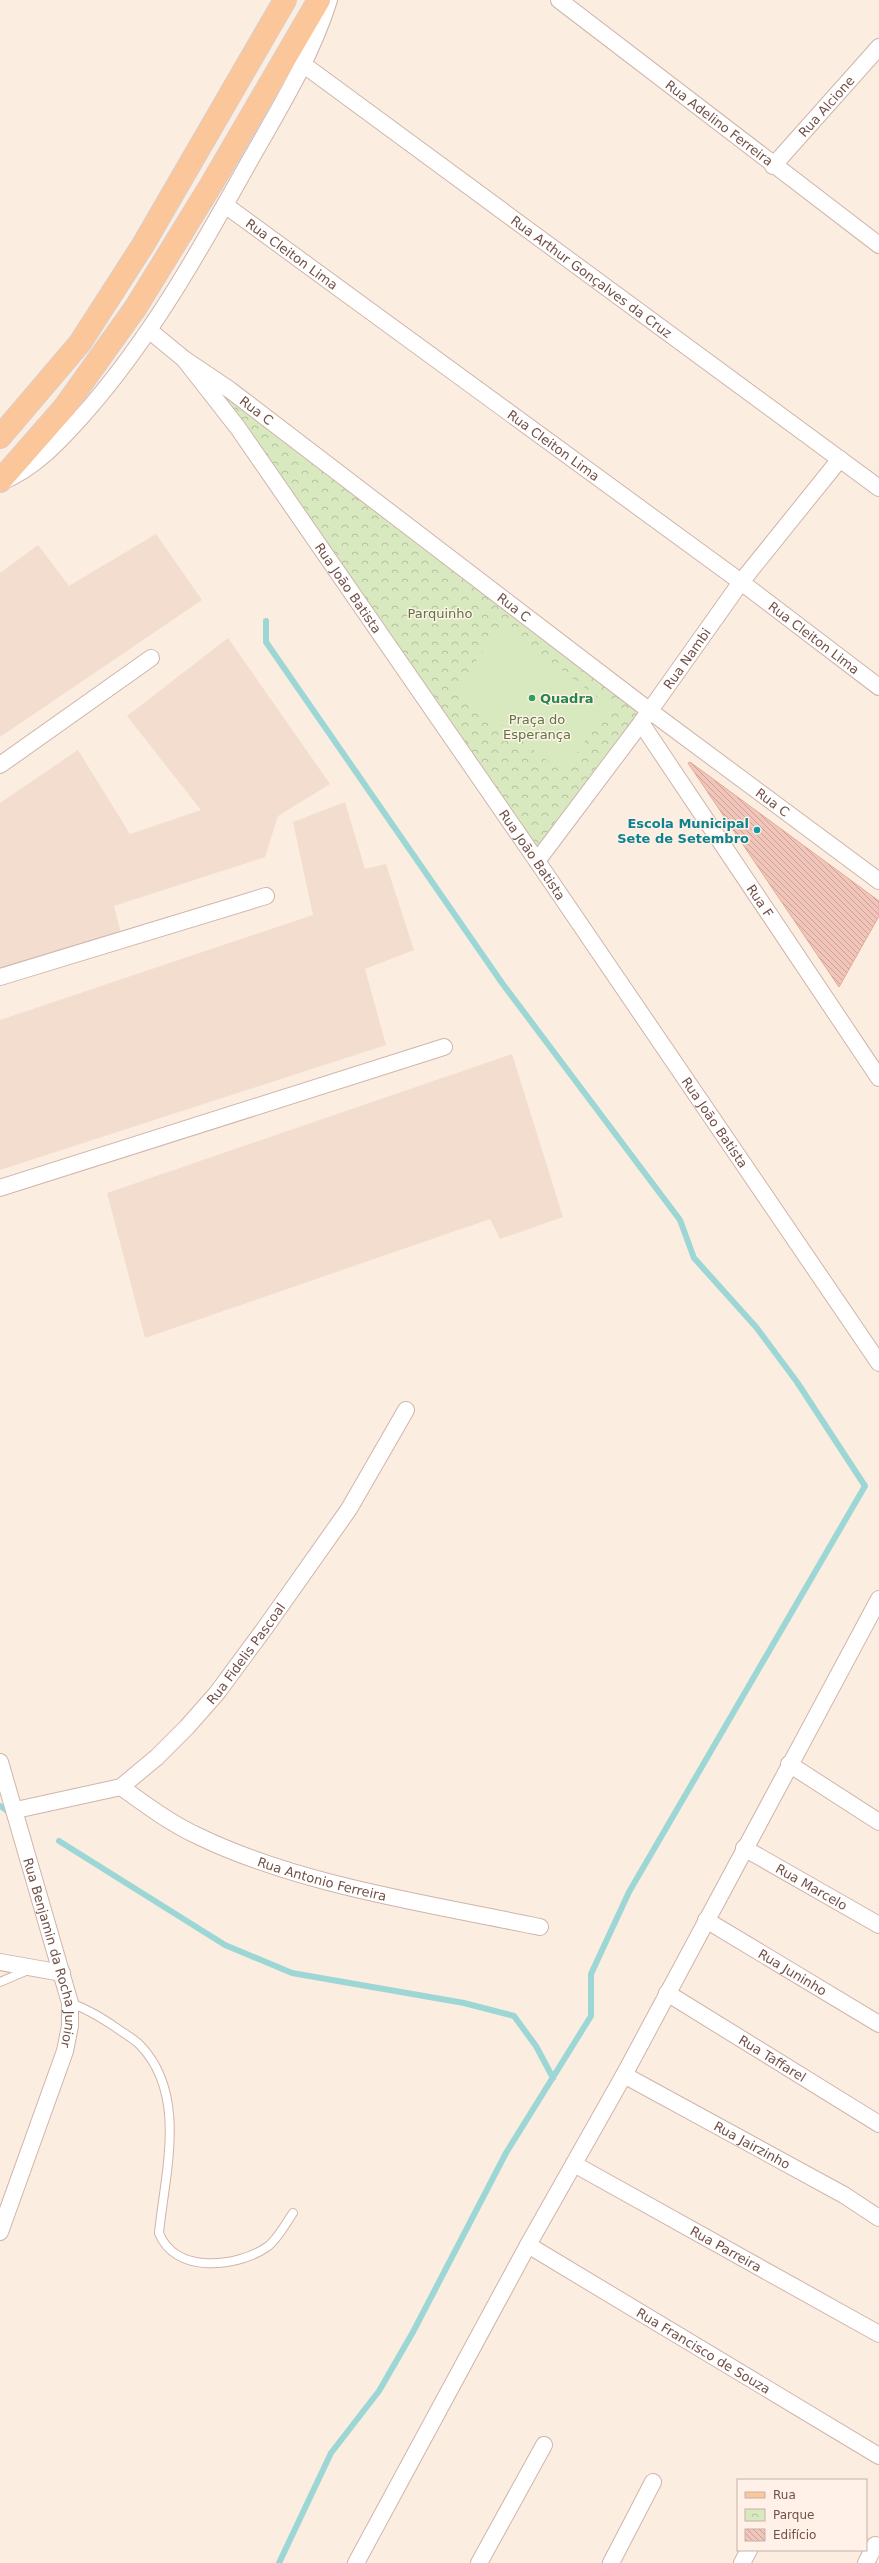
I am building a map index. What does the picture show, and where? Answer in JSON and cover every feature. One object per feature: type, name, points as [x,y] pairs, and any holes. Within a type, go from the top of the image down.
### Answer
[{"type":"main road","points":[[0,437],[80,343],[143,245],[285,0]]},
{"type":"main road","points":[[0,482],[64,408],[136,307],[211,185],[319,0]]},
{"type":"street","points":[[0,482],[19,475],[38,461],[68,431],[114,379],[150,331],[225,205],[304,65],[329,0]]},
{"type":"street","name":"Rua Adelino Ferreira","points":[[559,0],[773,166],[879,245]]},
{"type":"street","name":"Rua Alcione","points":[[773,166],[879,47]]},
{"type":"street","name":"Rua Arthur Gonçalves da Cruz","points":[[304,65],[879,488]]},
{"type":"street","name":"Rua Cleiton Lima","points":[[225,205],[741,582],[879,687]]},
{"type":"street","name":"Rua C","points":[[150,331],[184,359],[236,395],[646,717],[879,881]]},
{"type":"street","name":"Rua Joāo Batista","points":[[184,359],[238,428],[537,861],[876,1359]]},
{"type":"street","name":"Rua Nambi","points":[[537,861],[646,717],[741,582],[840,459]]},
{"type":"street","points":[[0,765],[151,658]]},
{"type":"street","name":"Rua F","points":[[646,717],[879,1078]]},
{"type":"street","points":[[0,977],[266,896]]},
{"type":"street","points":[[0,1188],[444,1047]]},
{"type":"street","name":"Rua Fidelis Pascoal","points":[[16,1810],[121,1787],[157,1757],[217,1693],[349,1509],[406,1410]]},
{"type":"street","points":[[356,2563],[528,2245],[624,2075],[789,1764],[879,1599]]},
{"type":"street","name":"Rua Benjamin da Rocha Junior","points":[[0,1762],[16,1810],[70,2003],[70,2026],[65,2051],[0,2232]]},
{"type":"street","points":[[789,1764],[879,1822]]},
{"type":"street","name":"Rua Antonio Ferreira","points":[[121,1787],[159,1814],[197,1836],[236,1853],[286,1870],[337,1884],[540,1928]]},
{"type":"street","name":"Rua Marcelo","points":[[744,1848],[879,1925]]},
{"type":"street","name":"Rua Juninho","points":[[706,1920],[879,2024]]},
{"type":"street","points":[[0,1962],[62,1973]]},
{"type":"street","name":"Rua Taffarel","points":[[667,1993],[879,2124]]},
{"type":"street","name":"Rua Jairzinho","points":[[624,2075],[844,2195],[879,2218]]},
{"type":"street","name":"Rua Parreira","points":[[574,2164],[879,2334]]},
{"type":"street","name":"Rua Francisco de Souza","points":[[528,2245],[879,2456]]},
{"type":"street","points":[[479,2563],[544,2446]]},
{"type":"street","points":[[611,2563],[654,2482]]},
{"type":"street","points":[[866,2563],[874,2545]]},
{"type":"street","points":[[742,2563],[748,2551]]},
{"type":"lane","points":[[0,1982],[32,1968]]},
{"type":"lane","points":[[70,2003],[90,2010],[140,2045],[156,2069],[166,2090],[170,2123],[159,2233],[163,2244],[181,2258],[191,2262],[204,2263],[242,2259],[268,2246],[293,2213]]},
{"type":"shaded area","points":[[156,534],[202,600],[0,737],[0,573],[38,545],[69,586]]},
{"type":"shaded area","points":[[228,638],[330,784],[278,816],[265,857],[114,906],[121,934],[0,974],[0,803],[78,750],[130,834],[201,810],[127,716]]},
{"type":"shaded area","points":[[345,802],[365,869],[386,864],[414,950],[365,969],[386,1045],[0,1170],[0,1020],[313,915],[293,822]]},
{"type":"shaded area","points":[[512,1054],[563,1217],[500,1239],[490,1219],[145,1338],[107,1193]]},
{"type":"green space","name":"Praça do Esperança","points":[[208,377],[642,711],[535,858]]},
{"type":"green space","name":"Quadra","points":[[502,625],[609,706],[563,773],[456,689]]},
{"type":"building","name":"Escola Municipal Sete de Setembro","points":[[690,762],[879,901],[879,916],[839,987],[688,763]]},
{"type":"waterway","points":[[266,621],[266,642],[502,983],[680,1220],[694,1258],[756,1327],[797,1382],[865,1486],[629,1892],[591,1974],[591,2016],[506,2153],[413,2332],[379,2391],[331,2453],[279,2563]]},
{"type":"waterway","points":[[0,1806],[12,1814]]},
{"type":"waterway","points":[[59,1841],[225,1945],[292,1973],[464,2003],[514,2016],[536,2046],[553,2078]]},
{"type":"place","name":"Quadra","points":[[532,698]]},
{"type":"place","name":"Escola Municipal Sete de Setembro","points":[[757,830]]},
{"type":"park label","name":"Parquinho","points":[[440,613]]}]
